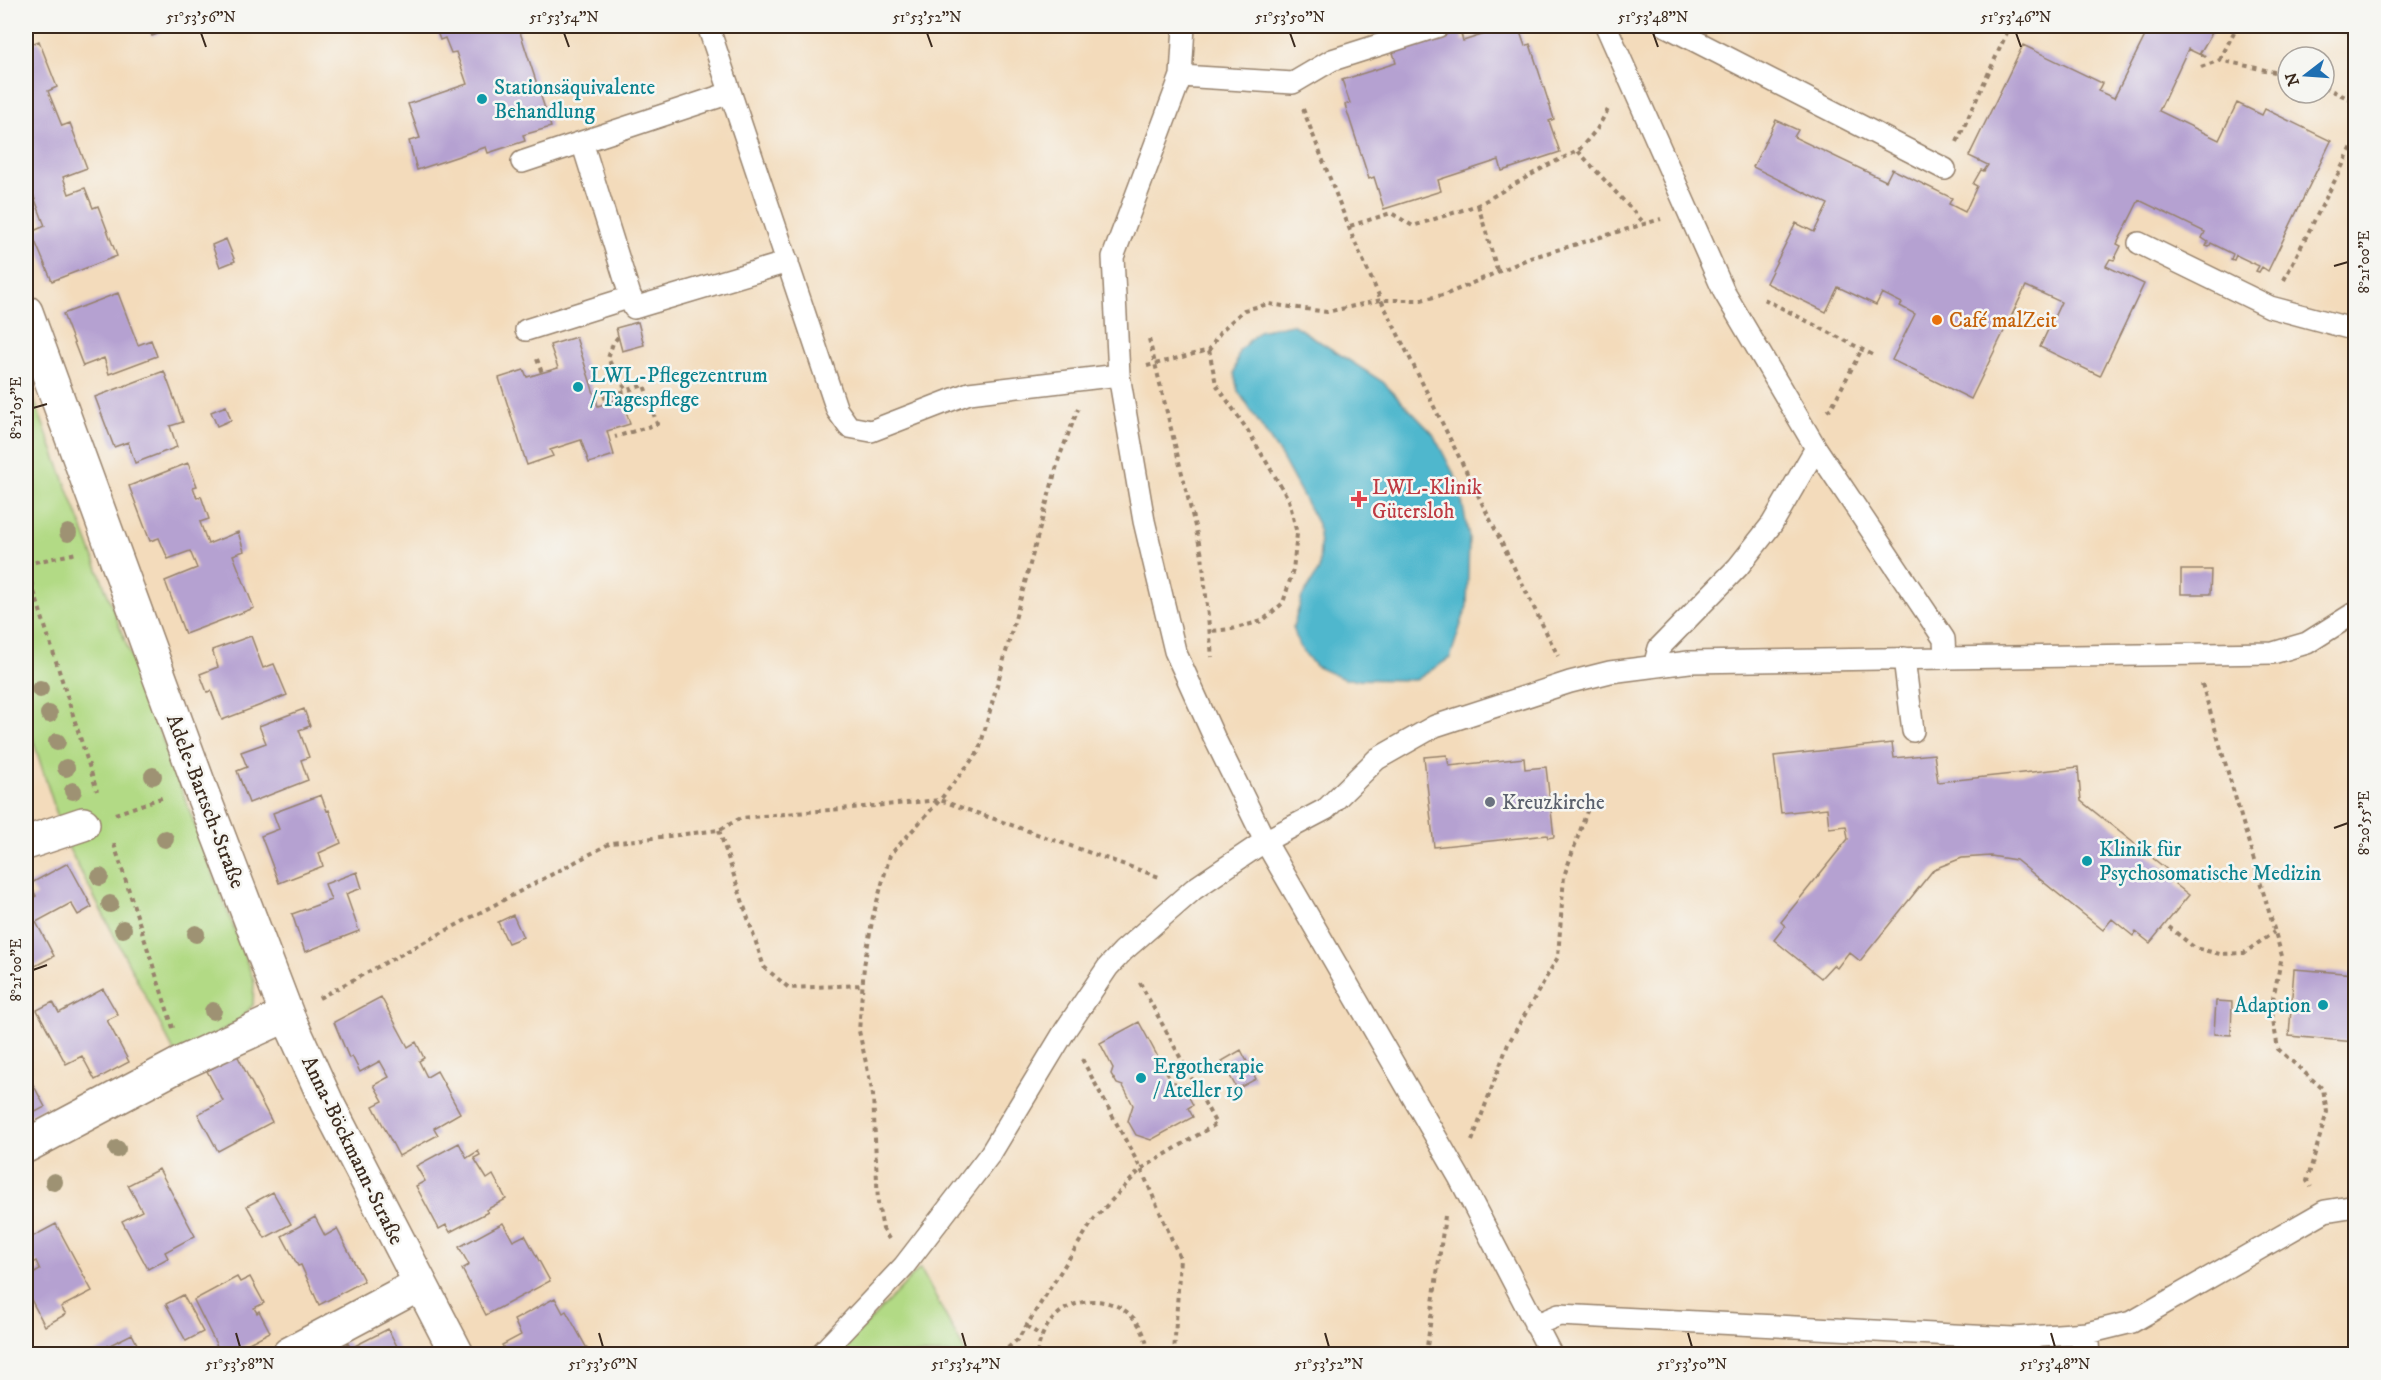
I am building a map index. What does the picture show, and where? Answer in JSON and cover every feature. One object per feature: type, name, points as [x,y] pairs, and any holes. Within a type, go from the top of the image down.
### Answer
[{"type":"street","name":"Adele-Bartsch-Straße","points":[[26,312],[110,546],[287,1015]]},
{"type":"street","points":[[26,843],[83,824]]},
{"type":"street","points":[[26,1146],[184,1062],[287,1015]]},
{"type":"street","name":"Anna-Böckmann-Straße","points":[[287,1015],[327,1103],[458,1354]]},
{"type":"street","points":[[289,1354],[420,1284]]},
{"type":"lane","points":[[708,26],[837,410],[849,427],[871,431],[969,393],[1119,375]]},
{"type":"lane","points":[[1184,26],[1181,76],[1113,257],[1119,375],[1144,521],[1175,651],[1265,841],[1459,1177],[1551,1354]]},
{"type":"lane","points":[[1181,76],[1293,83],[1332,60],[1439,26]]},
{"type":"lane","points":[[1606,26],[1719,282],[1816,448],[1944,639],[1945,658]]},
{"type":"lane","points":[[1666,26],[1945,169]]},
{"type":"lane","points":[[522,162],[730,93]]},
{"type":"lane","points":[[582,142],[634,308],[788,262]]},
{"type":"lane","points":[[2139,243],[2270,307],[2355,330]]},
{"type":"lane","points":[[526,330],[631,297]]},
{"type":"lane","points":[[1654,666],[1659,648],[1738,567],[1772,524],[1816,448]]},
{"type":"lane","points":[[821,1354],[904,1266],[991,1153],[1066,1029],[1108,968],[1123,951],[1194,889],[1265,841],[1326,809],[1377,759],[1434,726],[1570,682],[1610,672],[1654,666],[1689,662],[2272,652],[2307,643],[2339,625],[2355,612]]},
{"type":"lane","points":[[1904,658],[1913,731]]},
{"type":"lane","points":[[1535,1325],[1559,1315],[2013,1338],[2087,1333],[2132,1322],[2325,1211],[2355,1206]]},
{"type":"lane","points":[[2087,1333],[2089,1354]]},
{"type":"path","points":[[1945,169],[2010,26]]},
{"type":"path","points":[[2220,60],[2237,26]]},
{"type":"path","points":[[2201,67],[2220,60],[2276,72]]},
{"type":"path","points":[[1350,226],[1391,213],[1413,226],[1478,206],[1548,165],[1578,152],[1597,129],[1627,74]]},
{"type":"path","points":[[1293,83],[1353,238],[1381,300],[1570,682]]},
{"type":"path","points":[[2336,93],[2355,102]]},
{"type":"path","points":[[2270,307],[2355,139]]},
{"type":"path","points":[[1578,152],[1644,223]]},
{"type":"path","points":[[1478,206],[1498,273]]},
{"type":"path","points":[[1119,375],[1209,350],[1221,331],[1244,310],[1269,304],[1327,312],[1381,300],[1421,300],[1447,294],[1530,258],[1688,212]]},
{"type":"path","points":[[1719,282],[1726,279],[1873,355]]},
{"type":"path","points":[[1149,336],[1202,555],[1213,664]]},
{"type":"path","points":[[618,337],[613,343],[608,358],[617,377],[627,390]]},
{"type":"path","points":[[1802,423],[1831,408],[1862,349]]},
{"type":"path","points":[[1209,350],[1216,384],[1248,430],[1289,500],[1297,534],[1293,570],[1283,603],[1262,621],[1232,629],[1211,631]]},
{"type":"path","points":[[904,1266],[883,1229],[878,1203],[873,1095],[859,1031],[873,916],[890,855],[940,800],[979,751],[1059,458],[1091,378]]},
{"type":"path","points":[[603,398],[644,385],[657,424],[615,437]]},
{"type":"path","points":[[26,564],[110,546]]},
{"type":"path","points":[[2193,654],[2282,956],[2271,1008],[2278,1049],[2324,1089],[2327,1112],[2307,1181],[2325,1211]]},
{"type":"path","points":[[83,824],[199,785]]},
{"type":"path","points":[[287,1015],[611,843],[719,830],[741,818],[940,800],[1194,889]]},
{"type":"path","points":[[1426,1354],[1447,1202],[1459,1177],[1508,1044],[1558,957],[1564,876],[1591,800]]},
{"type":"path","points":[[719,830],[765,967],[789,988],[863,985]]},
{"type":"path","points":[[2169,927],[2195,948],[2220,954],[2244,953],[2274,932]]},
{"type":"path","points":[[1002,1354],[1018,1339],[1094,1219],[1141,1169],[1216,1124],[1123,951]]},
{"type":"path","points":[[1066,1029],[1141,1169],[1180,1258],[1174,1354]]},
{"type":"path","points":[[1037,1354],[1048,1323],[1062,1310],[1079,1303],[1098,1301],[1115,1305],[1130,1315],[1141,1329],[1148,1354]]},
{"type":"path","points":[[1026,1326],[1042,1336]]},
{"type":"green space","points":[[2327,26],[2355,26],[2355,40]]},
{"type":"green space","points":[[26,379],[254,981],[253,1005],[237,1023],[176,1055],[66,843],[26,718]]},
{"type":"green space","points":[[920,1268],[966,1354],[838,1354]]},
{"type":"water","points":[[1292,324],[1383,382],[1433,434],[1458,482],[1469,537],[1467,606],[1450,658],[1416,680],[1344,679],[1315,666],[1299,646],[1293,627],[1302,597],[1319,570],[1318,524],[1281,456],[1238,391],[1234,373],[1239,351],[1259,331]]},
{"type":"building","points":[[148,26],[169,26],[170,29],[152,36]]},
{"type":"building","name":"Stationsäquivalente Behandlung","points":[[435,26],[518,26],[551,127],[523,135],[525,141],[488,153],[486,147],[417,170],[409,141],[420,138],[408,104],[467,84],[456,52],[451,53],[445,38],[440,40]]},
{"type":"building","points":[[1451,26],[1459,26],[1463,41],[1510,26],[1518,26],[1525,46],[1530,44],[1554,119],[1549,121],[1560,152],[1502,171],[1499,160],[1438,180],[1441,191],[1384,209],[1374,177],[1369,179],[1345,105],[1350,103],[1342,80],[1396,63],[1391,45]]},
{"type":"building","points":[[2150,26],[2209,26],[2215,28],[2200,53],[2205,57],[2188,49],[2159,111],[2219,140],[2237,103],[2262,115],[2265,109],[2331,141],[2268,271],[2262,267],[2259,272],[2256,271],[2259,266],[2236,255],[2234,260],[2231,259],[2233,254],[2211,243],[2209,247],[2206,246],[2208,242],[2202,238],[2205,232],[2139,200],[2117,244],[2121,246],[2114,260],[2110,259],[2106,266],[2144,284],[2100,376],[2040,347],[2061,302],[2026,286],[1971,399],[1892,360],[1915,314],[1900,306],[1902,303],[1882,293],[1876,305],[1838,287],[1826,312],[1766,283],[1796,223],[1814,232],[1828,204],[1753,167],[1776,120],[1798,130],[1794,137],[1886,181],[1892,169],[1952,198],[1949,204],[1965,212],[1977,186],[1973,184],[1981,170],[1984,171],[1988,165],[1969,156],[2023,45],[2102,83],[2098,91],[2114,98]]},
{"type":"building","points":[[39,41],[57,87],[48,91],[62,126],[70,123],[87,168],[63,177],[69,194],[85,188],[93,208],[98,206],[117,256],[52,281],[31,232],[45,226],[31,189],[26,191],[26,46]]},
{"type":"building","points":[[226,239],[235,261],[220,267],[212,245]]},
{"type":"building","points":[[118,293],[138,345],[151,340],[157,356],[109,374],[104,358],[83,366],[63,314]]},
{"type":"building","name":"LWL-Pflegezentrum / Tagespflege","points":[[638,322],[644,345],[622,351],[616,328]]},
{"type":"building","points":[[576,337],[598,406],[622,398],[630,424],[607,431],[614,455],[589,463],[581,440],[550,450],[553,456],[527,465],[499,378],[524,370],[527,377],[558,368],[550,345]]},
{"type":"building","points":[[164,371],[183,422],[170,426],[177,447],[135,463],[128,442],[114,447],[95,397]]},
{"type":"building","points":[[226,406],[231,420],[217,426],[211,412]]},
{"type":"building","points":[[188,463],[197,486],[193,487],[197,498],[201,496],[209,519],[200,522],[208,544],[238,532],[244,551],[233,555],[254,608],[185,634],[165,581],[197,568],[190,551],[168,559],[159,538],[150,541],[129,486]]},
{"type":"building","points":[[2181,570],[2211,570],[2210,594],[2181,594]]},
{"type":"building","points":[[251,636],[263,668],[274,664],[287,695],[222,720],[211,691],[207,692],[200,674],[218,667],[212,650]]},
{"type":"building","points":[[304,709],[310,726],[299,730],[309,757],[301,760],[308,780],[249,803],[237,771],[247,767],[241,752],[266,743],[259,726]]},
{"type":"building","name":"Klinik für Psychosomatische Medizin","points":[[1892,743],[1894,758],[1934,754],[1938,782],[2078,767],[2081,801],[2179,879],[2175,884],[2189,895],[2150,943],[2136,932],[2133,936],[2112,919],[2103,930],[2016,860],[1991,856],[1962,858],[1934,869],[1860,961],[1849,952],[1837,968],[1833,965],[1821,978],[1774,940],[1785,926],[1781,922],[1848,839],[1846,826],[1829,828],[1827,808],[1781,813],[1774,756]]},
{"type":"building","name":"Kreuzkirche","points":[[1447,755],[1449,766],[1524,758],[1525,769],[1546,767],[1554,837],[1548,838],[1547,835],[1434,847],[1424,757]]},
{"type":"building","points":[[321,795],[341,843],[319,853],[323,866],[279,883],[261,836],[279,829],[273,813]]},
{"type":"building","points":[[68,863],[92,907],[78,915],[71,903],[36,922],[54,956],[26,971],[26,902],[36,896],[31,886],[26,889],[26,886]]},
{"type":"building","points":[[357,872],[362,888],[346,894],[359,931],[305,952],[292,914],[331,900],[325,884]]},
{"type":"building","points":[[513,915],[523,937],[508,943],[498,922]]},
{"type":"building","name":"Adaption","points":[[2294,969],[2355,974],[2355,1042],[2289,1036]]},
{"type":"building","points":[[103,989],[118,1015],[107,1020],[129,1062],[95,1080],[82,1056],[66,1064],[37,1010],[53,1002],[59,1013]]},
{"type":"building","points":[[381,997],[408,1047],[416,1042],[424,1058],[419,1061],[427,1077],[437,1071],[460,1113],[434,1128],[438,1135],[399,1156],[373,1106],[383,1101],[374,1085],[389,1077],[380,1061],[360,1072],[352,1056],[349,1058],[334,1022]]},
{"type":"building","points":[[2216,1001],[2232,1002],[2231,1035],[2214,1034]]},
{"type":"building","name":"Ergotherapie / Ateller 19","points":[[1139,1022],[1172,1083],[1175,1082],[1180,1092],[1185,1090],[1193,1105],[1188,1108],[1193,1117],[1151,1140],[1136,1135],[1128,1121],[1133,1105],[1123,1086],[1117,1084],[1111,1074],[1113,1068],[1100,1043]]},
{"type":"building","points":[[1241,1050],[1256,1079],[1237,1089],[1222,1061]]},
{"type":"building","points":[[237,1055],[272,1122],[218,1151],[198,1114],[223,1101],[207,1071]]},
{"type":"building","points":[[26,1071],[45,1107],[26,1117]]},
{"type":"building","points":[[459,1143],[467,1158],[478,1151],[480,1155],[474,1158],[487,1179],[493,1175],[506,1199],[486,1210],[488,1212],[450,1232],[446,1225],[439,1229],[416,1186],[425,1181],[416,1166]]},
{"type":"building","points":[[159,1169],[195,1236],[165,1252],[168,1258],[148,1269],[122,1221],[142,1211],[128,1185]]},
{"type":"building","points":[[273,1192],[291,1224],[265,1238],[247,1206]]},
{"type":"building","points":[[315,1217],[325,1236],[337,1229],[364,1281],[319,1305],[301,1265],[298,1266],[282,1236]]},
{"type":"building","points":[[503,1223],[513,1241],[525,1235],[550,1281],[486,1315],[462,1269],[469,1265],[459,1247]]},
{"type":"building","points":[[56,1224],[92,1291],[61,1307],[66,1314],[45,1326],[26,1290],[26,1278],[40,1270],[36,1261],[32,1263],[26,1240]]},
{"type":"building","points":[[237,1277],[240,1282],[250,1277],[264,1303],[254,1308],[257,1313],[259,1311],[270,1332],[228,1354],[221,1354],[194,1300]]},
{"type":"building","points":[[183,1295],[203,1332],[186,1341],[166,1304]]},
{"type":"building","points":[[555,1298],[563,1313],[566,1311],[590,1354],[507,1354],[502,1345],[521,1335],[514,1320]]},
{"type":"building","points":[[388,1329],[401,1354],[322,1354],[346,1341],[351,1348]]},
{"type":"building","points":[[132,1334],[142,1354],[92,1354]]},
{"type":"place","name":"Stationsäquivalente Behandlung","points":[[482,99]]},
{"type":"place","name":"Café malZeit","points":[[1937,320]]},
{"type":"place","name":"LWL-Pflegezentrum / Tagespflege","points":[[578,387]]},
{"type":"place","name":"LWL-Klinik Gütersloh","points":[[1359,499]]},
{"type":"place","name":"Kreuzkirche","points":[[1490,802]]},
{"type":"place","name":"Klinik für Psychosomatische Medizin","points":[[2087,861]]},
{"type":"place","name":"Adaption","points":[[2323,1005]]},
{"type":"place","name":"Ergotherapie / Ateller 19","points":[[1141,1078]]}]
